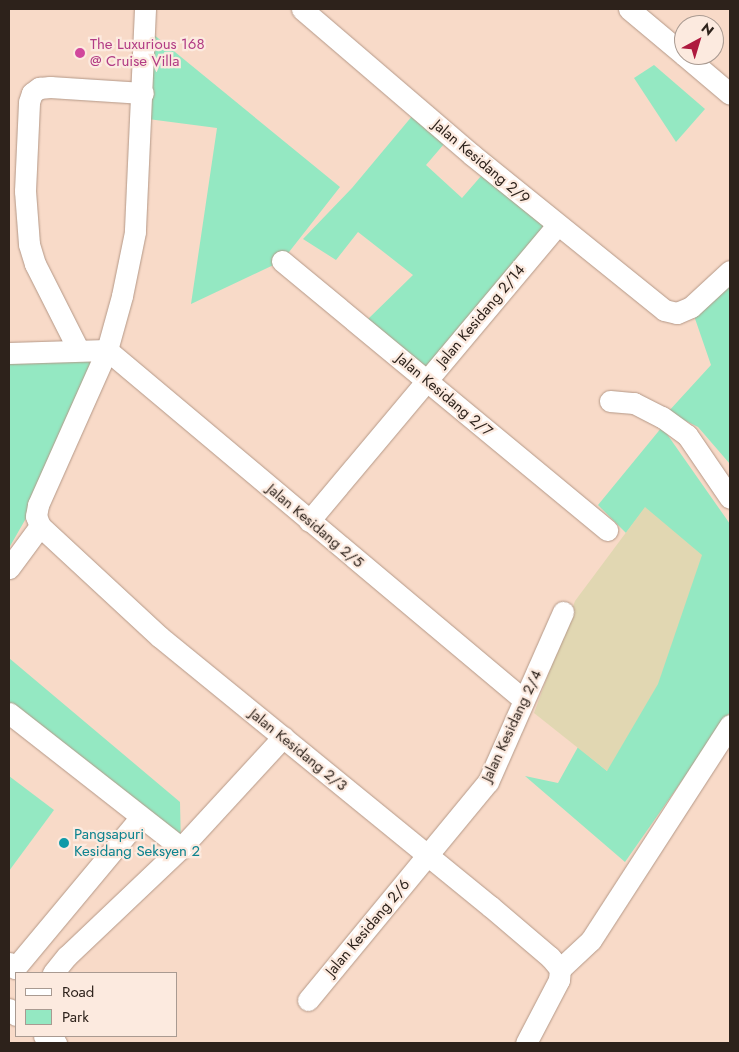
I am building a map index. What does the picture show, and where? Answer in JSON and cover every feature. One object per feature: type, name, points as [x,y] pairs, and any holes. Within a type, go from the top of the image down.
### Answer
[{"type":"street","name":"Jalan Kesidang 2/9","points":[[302,9],[557,225],[664,310],[677,312],[692,308],[730,271]]},
{"type":"street","points":[[628,9],[674,47]]},
{"type":"street","points":[[9,568],[40,526],[36,516],[38,505],[106,350],[122,296],[135,232],[143,93],[142,11]]},
{"type":"street","points":[[696,65],[730,94]]},
{"type":"street","points":[[78,349],[35,264],[28,244],[25,191],[29,102],[32,93],[39,88],[50,86],[143,93]]},
{"type":"street","name":"Jalan Kesidang 2/14","points":[[309,522],[557,225]]},
{"type":"street","name":"Jalan Kesidang 2/7","points":[[282,260],[607,530]]},
{"type":"street","points":[[9,353],[78,349],[106,350]]},
{"type":"street","name":"Jalan Kesidang 2/5","points":[[106,350],[309,522],[524,700]]},
{"type":"street","points":[[610,401],[634,403],[662,417],[686,435],[730,498]]},
{"type":"street","name":"Jalan Kesidang 2/3","points":[[40,526],[160,638],[429,856],[544,952],[560,969]]},
{"type":"street","name":"Jalan Kesidang 2/4","points":[[429,856],[488,782],[563,612]]},
{"type":"street","points":[[9,713],[140,818],[181,848]]},
{"type":"street","points":[[529,1042],[559,980],[560,969],[591,940],[730,725]]},
{"type":"street","points":[[55,972],[67,956],[181,848],[283,737]]},
{"type":"street","points":[[9,963],[15,968],[140,818]]},
{"type":"street","name":"Jalan Kesidang 2/6","points":[[308,1000],[429,856]]},
{"type":"green space","points":[[153,34],[340,187],[282,261],[191,304],[217,128],[148,119]]},
{"type":"green space","points":[[654,65],[705,109],[676,142],[634,78]]},
{"type":"green space","points":[[418,109],[450,137],[426,165],[462,198],[488,168],[557,225],[427,381],[366,321],[413,275],[358,232],[336,260],[303,239],[352,188]]},
{"type":"green space","points":[[730,271],[730,464],[698,427],[668,412],[711,365],[691,307]]},
{"type":"green space","points":[[9,296],[10,353],[107,350],[52,473],[9,548]]},
{"type":"green space","points":[[662,427],[730,524],[730,712],[625,862],[525,776],[558,783],[578,747],[607,771],[645,508],[626,533],[598,505]]},
{"type":"green space","points":[[9,658],[180,802],[181,848],[9,713]]},
{"type":"green space","points":[[9,776],[54,810],[9,871]]},
{"type":"sand","points":[[645,507],[702,555],[658,684],[607,771],[534,713],[575,601]]},
{"type":"place","name":"The Luxurious 168 @ Cruise Villa","points":[[80,53]]},
{"type":"place","name":"Pangsapuri Kesidang Seksyen 2","points":[[64,843]]}]
